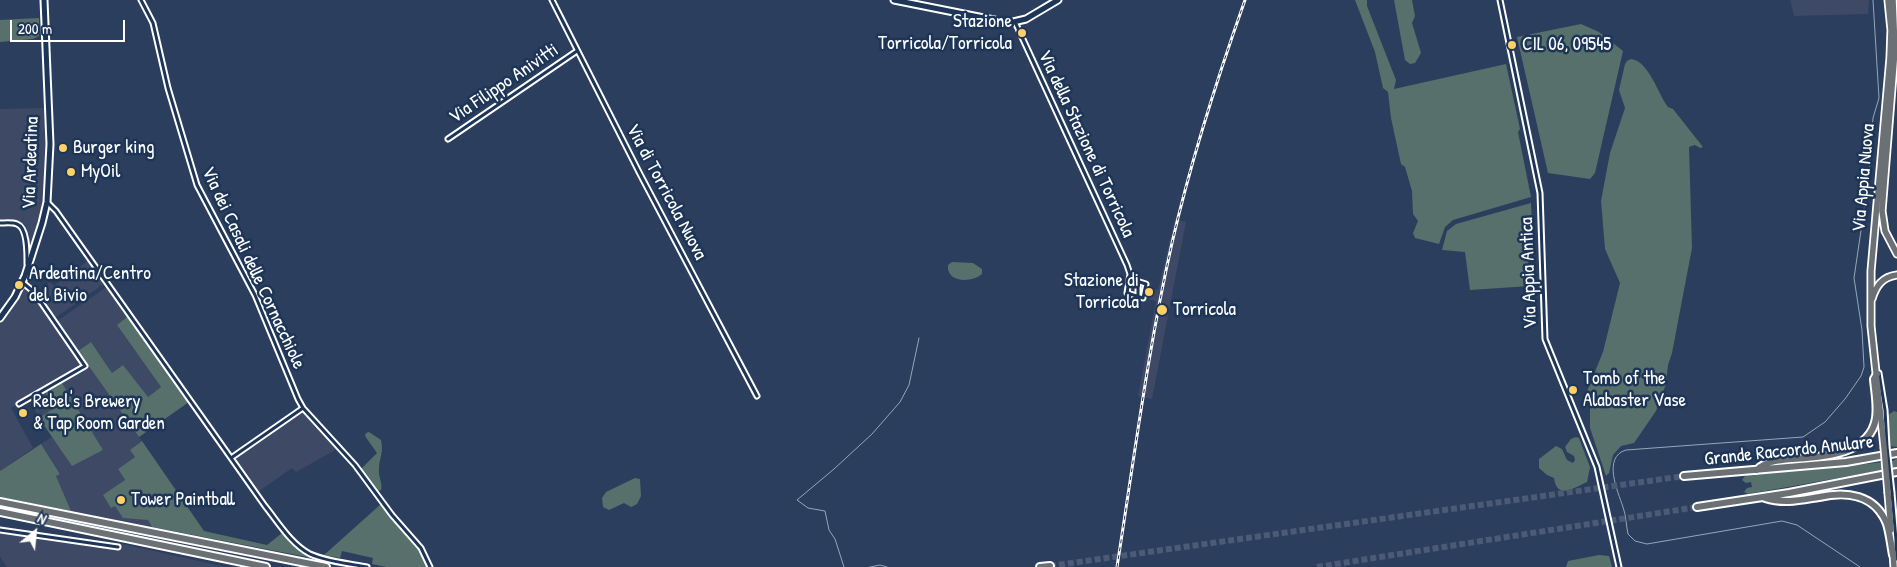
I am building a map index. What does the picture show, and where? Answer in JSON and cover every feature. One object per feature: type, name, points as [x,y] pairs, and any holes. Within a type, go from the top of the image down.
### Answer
[{"type":"highway","points":[[1757,470],[1760,467],[1777,461],[1842,452],[1862,442],[1871,431],[1876,417],[1874,379],[1877,374]]},
{"type":"highway","name":"Grande Raccordo Anulare","points":[[1684,476],[1846,462],[1897,453]]},
{"type":"highway","name":"Grande Raccordo Anulare","points":[[1697,507],[1764,497],[1897,472]]},
{"type":"highway","points":[[1764,497],[1784,502],[1836,494],[1849,494],[1862,498],[1874,506],[1883,517],[1888,527],[1893,555]]},
{"type":"highway","points":[[0,502],[326,567]]},
{"type":"highway","points":[[0,514],[21,516],[266,567]]},
{"type":"highway","points":[[1040,567],[1050,566]]},
{"type":"main road","name":"Via Ardeatina","points":[[0,318],[22,282],[27,270],[47,202],[50,144],[44,0]]},
{"type":"main road","points":[[894,0],[999,22],[1015,22],[1028,18],[1058,0]]},
{"type":"main road","name":"Via Appia Nuova","points":[[1888,0],[1890,58],[1871,271],[1870,306],[1874,358],[1886,447],[1895,567]]},
{"type":"main road","name":"Via Appia Nuova","points":[[1893,0],[1895,50],[1882,213],[1886,233],[1897,254]]},
{"type":"main road","points":[[1870,306],[1878,284],[1888,277],[1897,275]]},
{"type":"street","name":"Via dei Casali delle Cornacchiole","points":[[141,0],[153,22],[168,88],[196,185],[255,296],[293,389],[303,408],[355,465],[392,515],[420,546],[430,567]]},
{"type":"street","name":"Via di Torricola Nuova","points":[[552,0],[576,51],[757,396]]},
{"type":"street","name":"Via Appia Antica","points":[[1500,0],[1539,186],[1542,220],[1542,297],[1545,339],[1597,466],[1619,567]]},
{"type":"street","name":"Via della Stazione di Torricola","points":[[1015,22],[1127,265],[1130,279],[1127,293],[1138,297]]},
{"type":"street","name":"Via Filippo Anivitti","points":[[448,139],[576,51]]},
{"type":"street","points":[[47,202],[72,233],[265,506],[301,548],[319,557],[367,567]]},
{"type":"street","points":[[0,223],[17,224],[21,227],[26,244],[27,270]]},
{"type":"street","points":[[1130,279],[1146,284],[1143,298],[1138,297],[1138,282]]},
{"type":"street","points":[[19,404],[85,366],[34,292],[22,282]]},
{"type":"street","name":"Via Appia Nuova","points":[[1874,358],[1885,408],[1886,447]]},
{"type":"street","points":[[231,458],[303,408]]},
{"type":"street","name":"Via Appia Nuova","points":[[1890,493],[1896,544],[1895,567]]},
{"type":"street","points":[[0,530],[118,546]]},
{"type":"shaded area","points":[[1790,0],[1869,0],[1868,14],[1794,16]]},
{"type":"shaded area","points":[[44,108],[47,152],[45,194],[41,216],[30,252],[26,225],[20,222],[0,220],[0,109]]},
{"type":"shaded area","name":"Torricola","points":[[1175,219],[1186,222],[1152,399],[1138,396],[1156,301],[1149,299],[1151,289],[1158,290]]},
{"type":"shaded area","points":[[89,260],[105,283],[55,318],[37,294],[50,282],[54,286]]},
{"type":"shaded area","points":[[23,286],[27,288],[83,366],[11,408],[33,448],[0,471],[0,322],[12,308]]},
{"type":"shaded area","points":[[108,286],[128,316],[117,325],[161,387],[147,398],[123,365],[112,373],[91,342],[78,351],[57,321]]},
{"type":"shaded area","points":[[89,367],[142,441],[131,450],[135,457],[118,469],[152,527],[71,511],[56,476],[60,473],[41,444],[53,436],[103,451],[62,383]]},
{"type":"shaded area","points":[[45,392],[54,408],[39,418],[30,401]]},
{"type":"shaded area","points":[[303,410],[337,449],[296,472],[292,468],[258,492],[234,458]]},
{"type":"shaded area","points":[[0,531],[122,544],[226,567],[7,567],[0,557]]},
{"type":"green space","points":[[1355,0],[1367,0],[1367,6],[1396,80],[1394,89],[1506,64],[1520,129],[1518,132],[1531,197],[1453,220],[1445,227],[1439,244],[1415,238],[1413,233],[1418,221],[1413,214],[1412,191],[1405,167],[1401,164],[1391,118],[1388,92],[1383,88],[1375,52]]},
{"type":"green space","points":[[1394,0],[1412,0],[1415,16],[1412,23],[1421,53],[1415,63],[1410,64],[1405,60]]},
{"type":"green space","points":[[39,18],[39,36],[33,39],[0,42],[0,20]]},
{"type":"green space","points":[[1581,24],[1599,32],[1623,51],[1595,173],[1590,179],[1548,173],[1517,37]]},
{"type":"green space","points":[[1631,59],[1637,61],[1648,72],[1668,107],[1673,109],[1703,147],[1700,148],[1695,145],[1689,147],[1692,248],[1672,353],[1668,365],[1666,384],[1656,411],[1634,443],[1621,446],[1613,455],[1609,473],[1606,476],[1590,428],[1590,405],[1586,394],[1603,352],[1620,283],[1605,249],[1601,201],[1610,153],[1625,108],[1619,90],[1625,64]]},
{"type":"green space","points":[[1531,203],[1533,246],[1528,264],[1530,286],[1470,290],[1465,252],[1442,250],[1447,231],[1456,224]]},
{"type":"green space","points":[[952,262],[973,263],[982,269],[982,274],[966,280],[955,278],[948,271],[948,265]]},
{"type":"green space","points":[[128,316],[189,402],[139,437],[78,351],[91,342],[112,373],[123,365],[148,397],[161,387],[117,325]]},
{"type":"green space","points":[[62,383],[103,450],[72,466],[39,418],[54,408],[45,392]]},
{"type":"green space","points":[[1894,411],[1897,412],[1897,447],[1890,446],[1887,427],[1888,415]]},
{"type":"green space","points":[[369,432],[381,440],[382,445],[379,465],[381,490],[378,491],[361,469],[377,453],[365,436]]},
{"type":"green space","points":[[1579,438],[1590,467],[1587,482],[1572,489],[1562,491],[1556,485],[1554,478],[1539,468],[1539,459],[1556,446],[1562,449],[1567,460],[1573,463],[1575,460],[1574,456],[1567,452],[1565,447],[1571,439]]},
{"type":"green space","points":[[142,441],[204,531],[267,545],[282,533],[301,551],[312,558],[152,527],[148,520],[123,518],[115,506],[111,508],[103,495],[125,480],[118,469],[135,457],[130,450]]},
{"type":"green space","points":[[41,444],[60,474],[56,476],[71,511],[0,497],[0,471]]},
{"type":"green space","points":[[1897,458],[1897,467],[1895,468],[1748,494],[1744,492],[1747,488],[1752,487],[1751,482],[1746,483],[1742,480],[1750,474],[1820,469],[1893,461]]},
{"type":"green space","points":[[635,478],[640,479],[641,496],[637,504],[631,507],[624,503],[609,510],[603,507],[602,498],[606,492]]},
{"type":"green space","points":[[381,504],[421,549],[428,567],[387,567],[372,564],[373,558],[342,551],[340,558],[324,555]]},
{"type":"green space","points":[[1599,555],[1609,556],[1612,567],[1566,567],[1568,561]]},
{"type":"waterway","points":[[1860,567],[1797,525],[1782,521],[1647,544],[1635,541],[1628,534],[1624,510],[1615,484],[1613,467],[1619,454],[1626,450],[1803,437],[1825,422],[1845,399],[1861,376],[1864,367],[1862,330],[1854,278],[1869,176],[1873,118],[1879,98],[1873,0]]},
{"type":"waterway","points":[[844,567],[835,539],[829,530],[825,511],[808,508],[797,500],[872,434],[900,402],[909,385],[919,338]]},
{"type":"waterway","points":[[870,567],[880,565],[887,567]]},
{"type":"tunnel","points":[[1050,566],[1684,476]]},
{"type":"tunnel","points":[[1317,567],[1697,507]]},
{"type":"railway","points":[[1117,567],[1149,364],[1172,243],[1187,181],[1205,120],[1245,0]]},
{"type":"place","name":"Stazione Torricola/Torricola","points":[[1022,33]]},
{"type":"place","name":"CIL 06, 09545","points":[[1512,45]]},
{"type":"place","name":"Burger king","points":[[63,148]]},
{"type":"place","name":"MyOil","points":[[71,172]]},
{"type":"place","name":"Ardeatina/Centro del Bivio","points":[[19,285]]},
{"type":"place","name":"Stazione di Torricola","points":[[1149,292]]},
{"type":"place","name":"Torricola","points":[[1162,310]]},
{"type":"place","name":"Tomb of the Alabaster Vase","points":[[1573,390]]},
{"type":"place","name":"Rebel's Brewery & Tap Room Garden","points":[[23,413]]},
{"type":"place","name":"Tower Paintball","points":[[121,500]]}]
